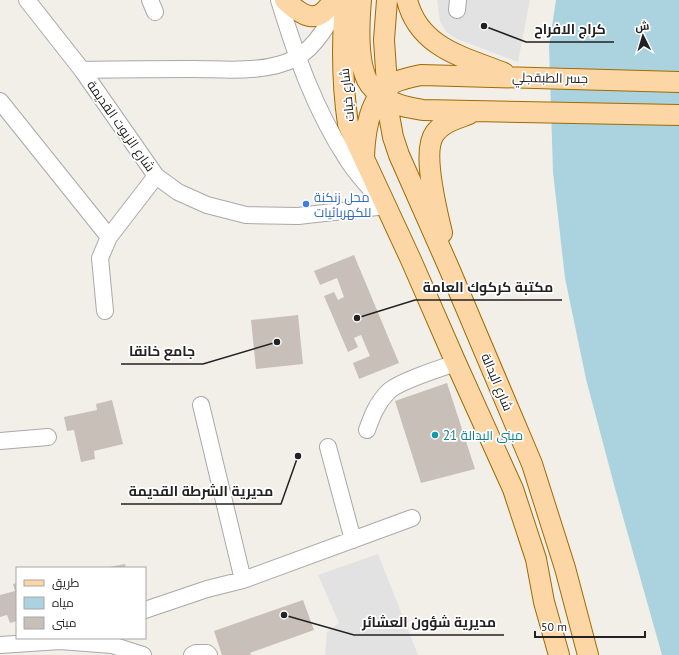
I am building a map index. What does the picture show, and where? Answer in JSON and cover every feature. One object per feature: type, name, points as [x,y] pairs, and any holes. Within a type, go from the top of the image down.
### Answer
[{"type":"main road","points":[[285,0],[300,13],[308,17],[323,13],[334,0]]},
{"type":"main road","name":"شارع خبات","points":[[345,0],[343,37],[345,102],[348,124],[386,206]]},
{"type":"main road","points":[[361,0],[360,34],[361,57],[364,72],[368,81],[387,99],[403,105],[423,110],[679,115]]},
{"type":"main road","points":[[387,0],[384,40],[387,99]]},
{"type":"main road","points":[[407,0],[412,14],[422,31],[438,45],[465,57],[522,78]]},
{"type":"main road","name":"جسر الطبقجلي","points":[[387,99],[400,80],[421,75],[679,82]]},
{"type":"main road","points":[[364,156],[365,137],[374,107],[387,99]]},
{"type":"main road","name":"شارع البدالة","points":[[387,99],[393,137],[399,155],[449,268],[532,464],[565,568],[588,655]]},
{"type":"main road","points":[[449,268],[431,175],[429,159],[431,141],[434,134],[447,123],[478,111]]},
{"type":"main road","points":[[386,206],[513,489],[536,559],[544,602],[559,655]]},
{"type":"street","name":"شارع الزيوت القديمة","points":[[28,0],[82,70],[156,176],[178,192],[206,205],[246,215],[298,216],[386,206]]},
{"type":"street","points":[[279,0],[297,57],[328,127],[348,161],[386,206]]},
{"type":"street","points":[[82,70],[265,69],[297,57],[316,40],[331,18],[339,0]]},
{"type":"street","points":[[0,101],[109,238]]},
{"type":"street","points":[[105,311],[100,258],[109,238],[156,176]]},
{"type":"street","points":[[367,430],[375,409],[389,391],[410,380],[456,363]]},
{"type":"street","points":[[201,405],[243,580]]},
{"type":"street","points":[[0,441],[48,437]]},
{"type":"street","points":[[328,447],[353,540]]},
{"type":"street","points":[[146,610],[207,589],[243,580],[412,518]]},
{"type":"street","points":[[0,645],[64,640],[112,645],[143,655]]},
{"type":"street","points":[[192,655],[196,653],[207,653],[209,655]]},
{"type":"shaded area","points":[[437,0],[530,0],[518,62],[457,39],[446,32],[440,21]]},
{"type":"shaded area","points":[[378,554],[418,655],[325,655],[327,632],[339,623],[318,575]]},
{"type":"water","points":[[556,0],[679,0],[679,655],[662,655],[586,379],[565,278],[553,172],[549,46]]},
{"type":"building","points":[[354,255],[399,363],[359,379],[353,363],[370,356],[361,335],[354,338],[358,347],[348,352],[324,296],[334,292],[338,300],[344,297],[337,278],[320,285],[314,271]]},
{"type":"building","points":[[298,315],[303,364],[256,369],[251,320]]},
{"type":"building","name":"مبنى البدالة 21","points":[[447,383],[475,469],[421,483],[395,401]]},
{"type":"building","points":[[112,400],[123,444],[94,451],[95,459],[81,462],[74,430],[67,431],[64,417],[97,410],[96,404]]},
{"type":"building","points":[[125,564],[126,567],[109,567]]},
{"type":"building","points":[[16,583],[16,621],[10,623],[7,615],[0,617],[0,595],[15,591],[13,584]]},
{"type":"building","points":[[303,600],[314,630],[250,653],[251,655],[222,655],[214,631]]},
{"type":"place","name":"كراج الافراح","points":[[484,26]]},
{"type":"place","name":"محل زنكنة للكهربائيات","points":[[306,204]]},
{"type":"place","name":"مكتبة كركوك العامة","points":[[357,318]]},
{"type":"place","name":"جامع خانقا","points":[[277,342]]},
{"type":"place","name":"مبنى البدالة 21","points":[[435,435]]},
{"type":"place","name":"مديرية الشرطة القديمة","points":[[298,456]]},
{"type":"place","name":"مديرية شؤون العشائر","points":[[284,615]]}]
